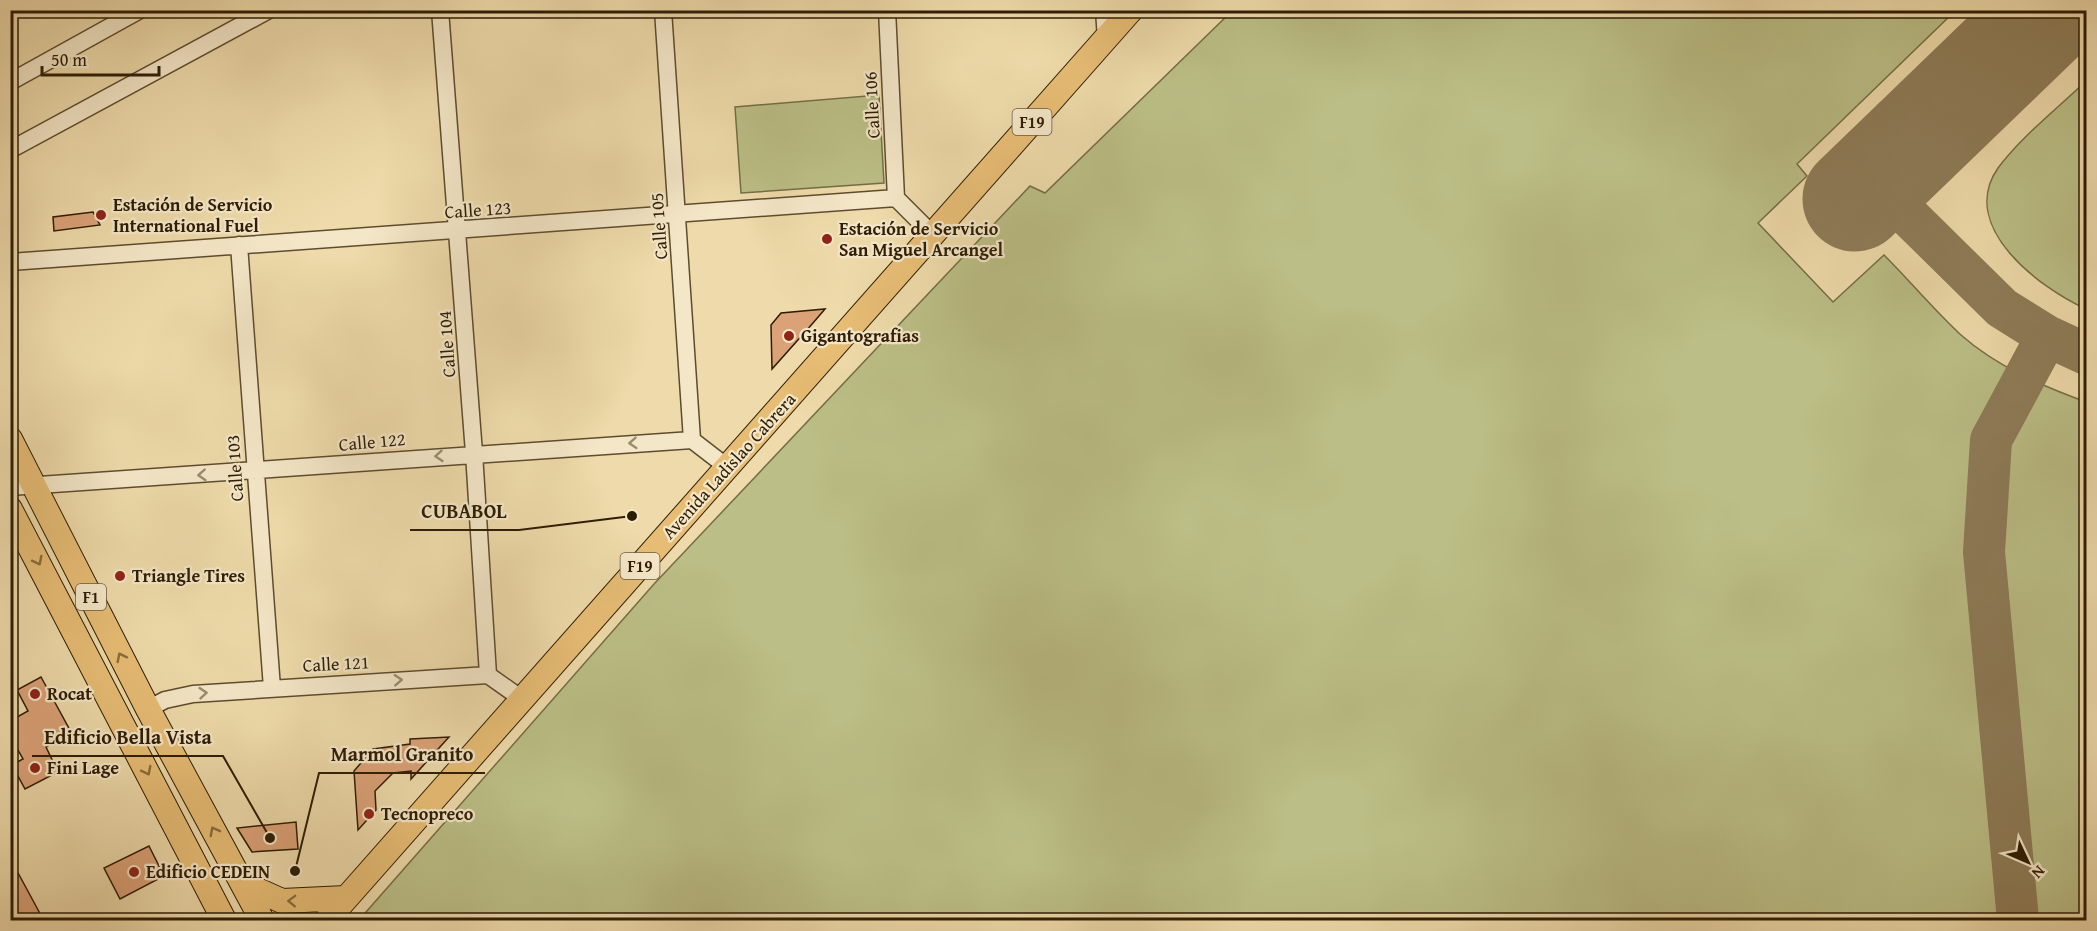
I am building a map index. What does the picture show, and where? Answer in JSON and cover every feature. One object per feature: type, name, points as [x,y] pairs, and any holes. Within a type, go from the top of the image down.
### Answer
[{"type":"highway","name":"Avenida Ladislao Cabrera","points":[[327,921],[1131,10]]},
{"type":"highway","name":"F1","points":[[10,440],[148,709],[262,921]]},
{"type":"highway","name":"F1","points":[[10,509],[224,921]]},
{"type":"highway","points":[[242,882],[282,901],[346,898]]},
{"type":"street","points":[[10,82],[140,10]]},
{"type":"street","points":[[10,150],[269,10]]},
{"type":"street","name":"Calle 104","points":[[440,10],[458,231],[488,675]]},
{"type":"street","name":"Calle 105","points":[[663,10],[679,215],[692,440]]},
{"type":"street","name":"Calle 106","points":[[887,10],[896,198]]},
{"type":"street","points":[[1104,10],[1106,39]]},
{"type":"street","points":[[896,198],[933,235]]},
{"type":"street","name":"Calle 123","points":[[10,262],[896,198]]},
{"type":"street","name":"Calle 103","points":[[239,245],[254,471],[272,688]]},
{"type":"street","points":[[692,440],[728,467]]},
{"type":"street","name":"Calle 122","points":[[10,488],[474,453],[692,440]]},
{"type":"street","points":[[488,675],[522,699]]},
{"type":"street","name":"Calle 121","points":[[148,709],[165,700],[193,694],[488,675]]},
{"type":"green space","points":[[1232,11],[1955,11],[1797,164],[1807,176],[1758,223],[1833,302],[1884,255],[1961,335],[1975,346],[2004,366],[2086,402],[2086,920],[359,920],[654,584],[1030,186],[1045,193]]},
{"type":"green space","points":[[2086,81],[2086,309],[2047,286],[2009,253],[1996,233],[1988,212],[1988,190],[1998,168],[2008,156]]},
{"type":"green space","points":[[879,95],[884,183],[741,193],[735,107]]},
{"type":"building","points":[[93,212],[100,225],[54,231],[53,217]]},
{"type":"building","points":[[825,309],[772,369],[771,325],[781,313]]},
{"type":"building","points":[[41,677],[71,732],[46,747],[58,772],[25,789],[12,765],[23,759],[10,736],[10,721],[28,711],[17,690]]},
{"type":"building","points":[[449,737],[411,779],[411,771],[393,773],[375,791],[376,810],[358,830],[354,771],[373,749],[410,744],[410,739]]},
{"type":"building","points":[[296,822],[298,849],[252,852],[237,828]]},
{"type":"building","name":"Edificio CEDEIN","points":[[149,846],[164,876],[120,899],[104,868]]},
{"type":"building","points":[[10,858],[44,921],[10,921]]},
{"type":"taxiway","points":[[1874,182],[2002,308],[2047,336],[2086,354]]},
{"type":"taxiway","points":[[2018,920],[1984,552],[1991,440],[2047,336]]},
{"type":"runway","points":[[1855,199],[2051,10]]},
{"type":"place","name":"Estación de Servicio International Fuel","points":[[101,215]]},
{"type":"place","name":"Estación de Servicio San Miguel Arcangel","points":[[827,239]]},
{"type":"place","name":"Gigantografias","points":[[789,336]]},
{"type":"place","name":"CUBABOL","points":[[632,516]]},
{"type":"place","name":"Triangle Tires","points":[[120,576]]},
{"type":"place","name":"Rocat","points":[[35,694]]},
{"type":"place","name":"Fini Lage","points":[[35,768]]},
{"type":"place","name":"Tecnopreco","points":[[369,814]]},
{"type":"place","name":"Edificio Bella Vista","points":[[270,838]]},
{"type":"place","name":"Marmol Granito","points":[[295,871]]},
{"type":"place","name":"Edificio CEDEIN","points":[[134,872]]}]
